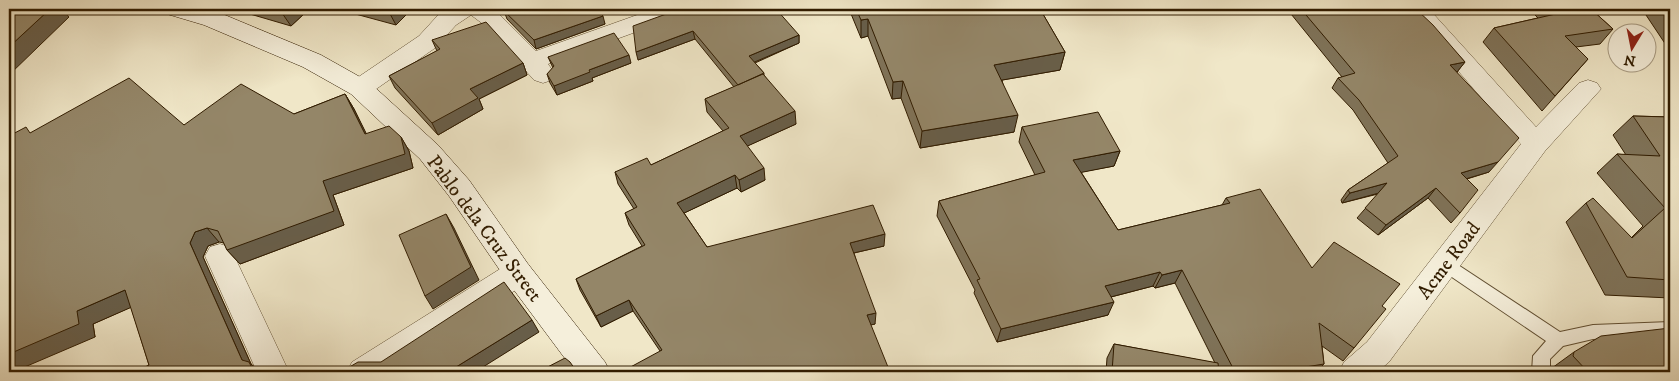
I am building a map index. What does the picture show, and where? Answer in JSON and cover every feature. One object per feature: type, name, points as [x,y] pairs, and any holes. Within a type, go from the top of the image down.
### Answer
[{"type":"street","name":"Pablo dela Cruz Street","points":[[175,9],[212,20],[312,61],[360,88],[429,152],[459,188],[518,273],[594,372]]},
{"type":"street","points":[[360,88],[427,42],[448,18],[464,9]]},
{"type":"street","points":[[427,42],[471,32],[487,15],[538,67],[621,19],[678,9]]},
{"type":"street","points":[[1416,9],[1536,144]]},
{"type":"street","name":"Acme Road","points":[[1355,372],[1378,352],[1536,144],[1588,89]]},
{"type":"street","points":[[220,256],[274,372]]},
{"type":"street","points":[[364,372],[518,273]]},
{"type":"lane","points":[[1446,264],[1558,340]]},
{"type":"lane","points":[[1541,372],[1542,356],[1558,340],[1593,332],[1670,329]]},
{"type":"building","points":[[9,9],[50,9],[9,47]]},
{"type":"building","points":[[269,9],[287,9],[282,13]]},
{"type":"building","points":[[378,9],[392,9],[389,12]]},
{"type":"building","points":[[511,9],[598,9],[603,16],[534,40],[504,11],[513,12]]},
{"type":"building","points":[[680,9],[776,9],[799,35],[749,56],[764,73],[738,85],[693,31],[636,52],[633,26]]},
{"type":"building","points":[[856,9],[1040,9],[1065,52],[994,65],[1018,115],[922,131],[903,81],[893,82],[868,19],[861,20]]},
{"type":"building","points":[[1301,9],[1416,9],[1433,25],[1465,62],[1450,65],[1519,138],[1498,162],[1461,173],[1478,190],[1460,213],[1436,188],[1386,225],[1365,208],[1387,183],[1350,193],[1348,190],[1398,156],[1359,100],[1338,78],[1355,73]]},
{"type":"building","points":[[1556,9],[1591,9],[1606,23],[1606,30],[1565,36],[1588,59],[1555,96],[1494,28],[1560,13]]},
{"type":"building","points":[[486,22],[523,63],[470,89],[478,98],[432,123],[389,76],[440,49],[432,40]]},
{"type":"building","points":[[614,33],[629,55],[554,86],[547,74],[554,66],[548,57]]},
{"type":"building","points":[[763,74],[795,111],[740,136],[764,168],[739,180],[735,175],[677,203],[707,247],[873,205],[885,234],[850,243],[876,313],[867,315],[890,372],[626,372],[625,370],[662,350],[629,300],[596,316],[576,279],[645,245],[625,213],[637,207],[615,172],[647,158],[651,165],[729,128],[705,99]]},
{"type":"building","points":[[129,78],[184,125],[241,84],[294,114],[345,94],[365,134],[389,126],[401,137],[405,154],[323,181],[334,211],[227,250],[218,231],[207,228],[195,232],[190,243],[242,360],[249,362],[254,372],[136,372],[149,365],[125,290],[77,311],[79,324],[9,354],[9,136],[26,127],[30,133]]},
{"type":"building","points":[[1098,112],[1120,151],[1073,160],[1118,230],[1230,203],[1226,198],[1260,189],[1312,268],[1334,242],[1400,284],[1382,306],[1386,309],[1354,348],[1319,323],[1324,364],[1275,372],[1235,372],[1182,270],[1162,275],[1160,272],[1105,286],[1114,302],[1001,329],[977,280],[980,279],[939,201],[1045,172],[1022,127]]},
{"type":"building","points":[[1633,116],[1670,117],[1670,280],[1627,277],[1586,203],[1593,198],[1632,238],[1665,208],[1617,154],[1660,156]]},
{"type":"building","points":[[446,214],[471,267],[425,296],[399,235]]},
{"type":"building","points":[[504,282],[532,320],[448,372],[341,372],[358,362],[381,362]]},
{"type":"building","points":[[1670,328],[1670,372],[1588,372],[1573,356],[1574,352],[1601,336]]},
{"type":"building","points":[[1114,344],[1218,363],[1219,372],[1112,372]]},
{"type":"building","points":[[565,358],[577,372],[538,372]]}]
